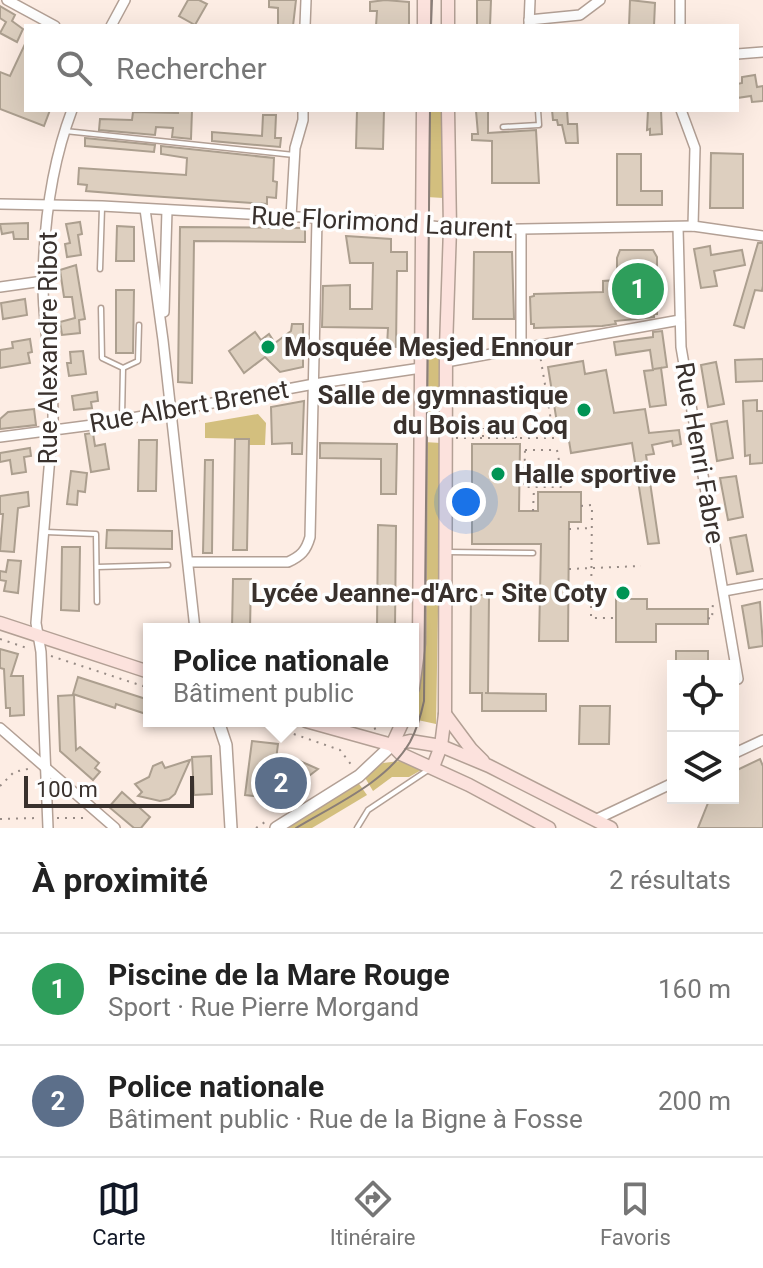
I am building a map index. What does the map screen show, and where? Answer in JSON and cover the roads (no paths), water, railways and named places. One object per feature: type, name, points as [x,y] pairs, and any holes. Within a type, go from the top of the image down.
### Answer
[{"type":"main road","points":[[424,0],[424,24]]},
{"type":"main road","points":[[448,0],[448,24]]},
{"type":"main road","points":[[419,643],[423,112]]},
{"type":"main road","points":[[433,767],[441,746],[445,714],[446,362],[450,228],[448,112]]},
{"type":"main road","points":[[0,623],[143,670]]},
{"type":"main road","points":[[445,714],[471,749],[489,766]]},
{"type":"main road","points":[[328,727],[392,745],[410,741],[441,746],[489,766],[611,828]]},
{"type":"main road","points":[[392,745],[400,727]]},
{"type":"main road","points":[[392,745],[401,754],[433,767],[549,828]]},
{"type":"street","points":[[7,0],[51,24]]},
{"type":"street","points":[[112,24],[125,0]]},
{"type":"street","points":[[305,24],[306,0]]},
{"type":"street","points":[[530,0],[529,23],[580,15],[600,0]]},
{"type":"street","points":[[680,0],[680,24]]},
{"type":"street","points":[[739,54],[763,52]]},
{"type":"street","name":"Rue Alexandre Ribot","points":[[48,828],[41,652],[36,623],[53,392],[43,281],[48,204],[71,112]]},
{"type":"street","points":[[291,217],[294,155],[303,112]]},
{"type":"street","points":[[682,112],[695,148],[693,226]]},
{"type":"street","name":"Rue Florimond Laurent","points":[[0,204],[102,206],[450,228],[521,230],[693,226],[763,236]]},
{"type":"street","points":[[145,209],[194,623]]},
{"type":"street","points":[[163,340],[167,210]]},
{"type":"street","points":[[189,562],[288,562],[304,552],[310,537],[317,219]]},
{"type":"street","name":"Rue Henri Fabre","points":[[678,227],[681,347],[735,660]]},
{"type":"street","points":[[521,230],[521,349]]},
{"type":"street","points":[[0,287],[43,281]]},
{"type":"street","points":[[446,362],[680,320]]},
{"type":"street","name":"Rue Albert Brenet","points":[[0,437],[421,368]]},
{"type":"street","points":[[724,591],[763,584]]},
{"type":"street","points":[[220,727],[226,745],[231,828]]},
{"type":"street","points":[[0,728],[115,828]]},
{"type":"street","points":[[739,751],[763,740]]},
{"type":"street","points":[[276,828],[359,776],[392,745]]},
{"type":"street","points":[[597,819],[667,786]]},
{"type":"lane","points":[[503,127],[539,125],[538,112]]},
{"type":"lane","points":[[65,131],[294,155]]},
{"type":"lane","points":[[100,269],[102,206]]},
{"type":"lane","points":[[101,308],[102,358],[123,368]]},
{"type":"lane","points":[[123,368],[138,361],[139,325]]},
{"type":"lane","points":[[122,419],[123,368]]},
{"type":"lane","points":[[43,532],[96,534],[97,602]]},
{"type":"lane","points":[[445,552],[533,553]]},
{"type":"lane","points":[[97,567],[168,565]]},
{"type":"lane","points":[[357,828],[368,810],[433,767]]},
{"type":"tram line","points":[[431,24],[432,0]]},
{"type":"tram line","points":[[419,718],[424,701],[430,112]]},
{"type":"tram line","points":[[296,828],[374,781],[400,756],[416,727]]},
{"type":"place","name":"Piscine de la Mare Rouge","points":[[638,289]]},
{"type":"place","name":"Mosquée Mesjed Ennour","points":[[268,347]]},
{"type":"place","name":"Salle de gymnastique du Bois au Coq","points":[[584,410]]},
{"type":"place","name":"Halle sportive","points":[[498,474]]},
{"type":"place","name":"Lycée Jeanne-d'Arc - Site Coty","points":[[623,593]]},
{"type":"place","name":"Police nationale","points":[[281,783]]}]
